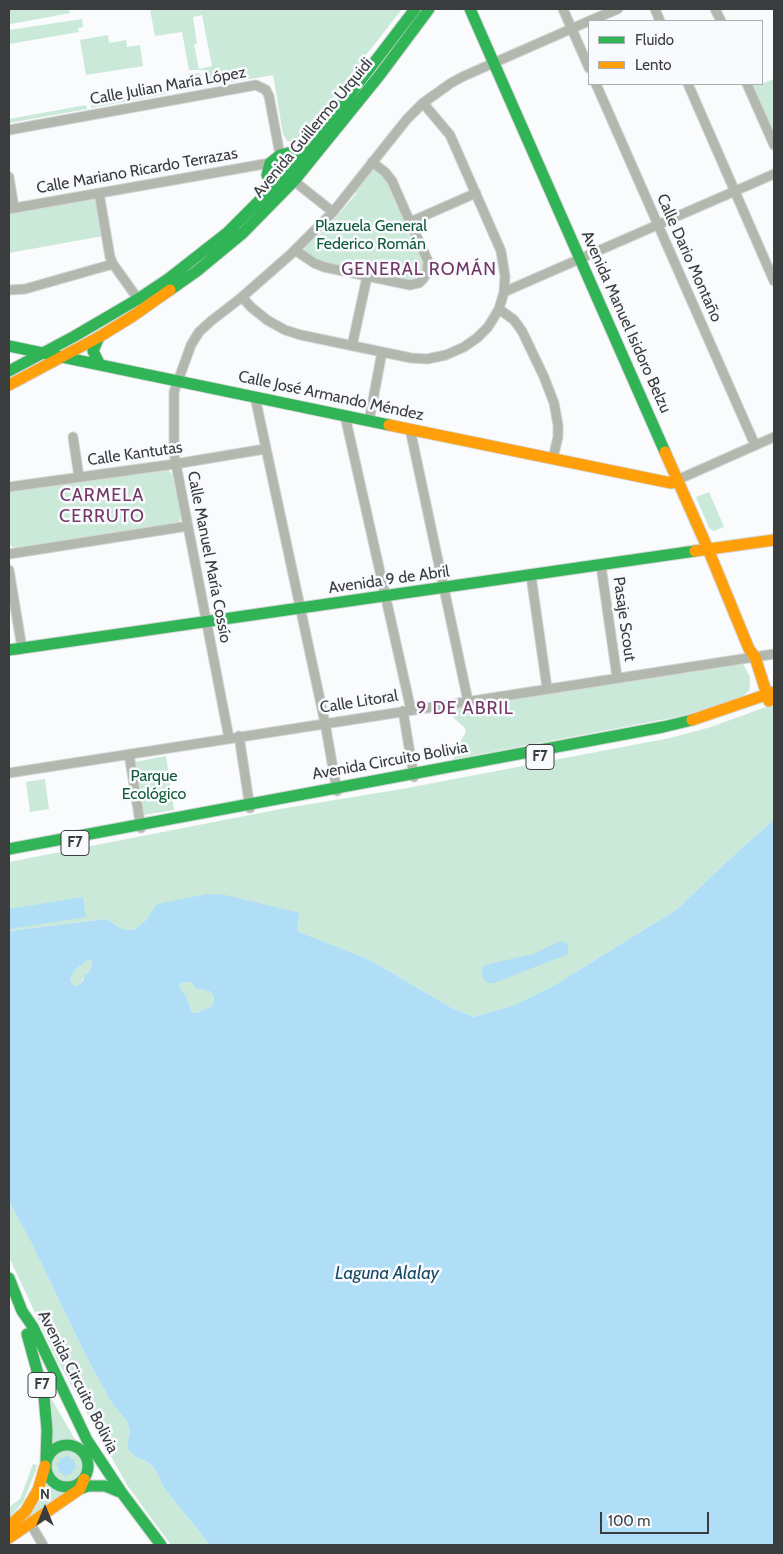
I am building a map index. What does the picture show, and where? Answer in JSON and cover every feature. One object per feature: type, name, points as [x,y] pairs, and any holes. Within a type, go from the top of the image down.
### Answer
[{"type":"main road","name":"Avenida Guillermo Urquidi","points":[[9,371],[138,299],[168,279],[228,232],[273,188],[328,123],[415,9]]},
{"type":"main road","name":"Avenida Guillermo Urquidi","points":[[9,385],[99,337],[160,298],[197,271],[243,233],[294,181],[379,76],[428,9]]},
{"type":"main road","name":"Avenida Manuel Isidoro Belzu","points":[[470,9],[708,550],[768,698]]},
{"type":"main road","points":[[273,188],[267,175],[270,163],[280,155],[307,148]]},
{"type":"main road","points":[[99,337],[93,351],[100,365]]},
{"type":"main road","name":"Calle José Armando Méndez","points":[[9,346],[646,478],[672,483],[677,480]]},
{"type":"main road","points":[[646,478],[660,473],[668,458]]},
{"type":"main road","name":"Avenida 9 de Abril","points":[[9,650],[774,540]]},
{"type":"main road","name":"Avenida Circuito Bolivia","points":[[9,856],[141,828],[414,777],[670,726],[768,698]]},
{"type":"main road","name":"Avenida Circuito Bolivia","points":[[9,849],[141,828]]},
{"type":"main road","name":"Avenida Circuito Bolivia","points":[[9,1278],[22,1311],[44,1396],[47,1430],[45,1464]]},
{"type":"main road","name":"Avenida Circuito Bolivia","points":[[22,1311],[33,1327],[100,1461],[161,1545]]},
{"type":"main road","points":[[9,1538],[78,1485],[88,1471],[88,1440]]},
{"type":"main road","points":[[100,1461],[89,1452],[67,1445],[58,1447],[50,1452],[45,1464],[48,1476],[55,1484],[64,1488],[78,1485],[96,1485],[112,1488],[122,1493]]},
{"type":"main road","points":[[77,1447],[85,1455],[88,1465]]},
{"type":"main road","name":"F7","points":[[9,1526],[25,1512],[38,1490],[45,1464]]},
{"type":"street","points":[[563,9],[588,66]]},
{"type":"street","name":"Calle Manuel María Cossío","points":[[591,20],[618,9]]},
{"type":"street","name":"Calle Manuel María Cossío","points":[[229,738],[175,464],[174,392],[191,345],[199,332],[211,320],[242,298],[295,250],[332,212],[407,119],[424,104],[451,83],[588,21]]},
{"type":"street","name":"Calle Julian María López","points":[[9,130],[256,85],[266,90],[269,96],[280,155]]},
{"type":"street","name":"Calle Dario Montaño","points":[[596,85],[754,445]]},
{"type":"street","points":[[688,85],[774,281]]},
{"type":"street","points":[[747,85],[774,145]]},
{"type":"street","points":[[242,298],[261,316],[285,330],[411,358],[427,359],[446,355],[464,347],[488,327],[499,310],[504,292],[505,276],[501,252],[450,135],[424,104]]},
{"type":"street","points":[[295,250],[314,263],[324,267],[410,285],[423,280],[427,273],[428,261],[392,182],[372,162]]},
{"type":"street","name":"Calle Mariano Ricardo Terrazas","points":[[12,209],[270,163]]},
{"type":"street","points":[[504,292],[774,174]]},
{"type":"street","points":[[9,177],[12,209]]},
{"type":"street","points":[[294,181],[332,212]]},
{"type":"street","points":[[99,193],[110,258],[138,299]]},
{"type":"street","points":[[410,222],[476,193]]},
{"type":"street","points":[[9,290],[25,289],[113,264]]},
{"type":"street","points":[[352,346],[367,277]]},
{"type":"street","points":[[499,310],[514,320],[522,331],[554,403],[558,437],[553,458]]},
{"type":"street","points":[[369,421],[382,352]]},
{"type":"street","points":[[255,397],[325,723],[337,791]]},
{"type":"street","points":[[345,416],[386,596],[407,710],[414,777]]},
{"type":"street","points":[[410,429],[468,700]]},
{"type":"street","points":[[73,436],[79,477]]},
{"type":"street","points":[[677,480],[774,436]]},
{"type":"street","name":"Calle Kantutas","points":[[9,487],[175,464],[265,449]]},
{"type":"street","points":[[9,554],[188,526]]},
{"type":"street","name":"Pasaje Scout","points":[[602,566],[617,677]]},
{"type":"street","points":[[9,570],[22,648]]},
{"type":"street","points":[[531,576],[547,688]]},
{"type":"street","name":"Calle Litoral","points":[[9,773],[750,655],[774,654]]},
{"type":"street","points":[[239,736],[250,807]]},
{"type":"street","points":[[129,754],[141,828]]},
{"type":"street","points":[[30,1523],[44,1545]]},
{"type":"green space","points":[[9,9],[69,9],[70,13],[11,24],[9,23]]},
{"type":"green space","points":[[150,9],[402,9],[299,141],[294,143],[287,141],[283,134],[273,75],[209,86],[205,70],[189,70],[182,32],[155,36]],"holes":[[[202,15],[212,66],[199,69],[194,44],[197,44],[193,17]]]},
{"type":"green space","points":[[82,19],[83,27],[78,28],[79,32],[9,44],[9,30]]},
{"type":"green space","points":[[108,35],[109,43],[126,40],[127,47],[140,45],[143,66],[86,75],[80,40]]},
{"type":"green space","points":[[198,73],[202,75],[204,87],[182,91],[180,80],[190,78],[190,75]]},
{"type":"green space","points":[[774,79],[774,134],[753,85],[763,85],[763,83]]},
{"type":"green space","points":[[165,91],[166,94],[91,108],[91,104]]},
{"type":"green space","points":[[86,105],[87,109],[9,123],[9,119]]},
{"type":"green space","name":"Plazuela General Federico Román","points":[[373,169],[377,170],[390,184],[424,262],[425,268],[420,277],[413,282],[328,265],[315,260],[304,252],[305,244],[311,237],[318,236],[338,215],[356,194],[356,186]]},
{"type":"green space","points":[[91,198],[96,202],[103,236],[9,253],[9,211]]},
{"type":"green space","points":[[167,469],[173,475],[181,515],[180,521],[173,525],[17,548],[12,547],[9,543],[9,492]]},
{"type":"green space","points":[[709,492],[724,527],[714,531],[709,528],[696,497]]},
{"type":"green space","points":[[743,664],[750,677],[750,685],[749,691],[740,698],[682,716],[454,759],[453,754],[466,732],[465,728],[446,709]]},
{"type":"green space","points":[[774,704],[774,820],[676,910],[553,986],[512,1006],[474,1017],[450,1007],[370,960],[297,931],[300,913],[182,900],[158,904],[146,920],[134,930],[122,929],[106,919],[9,931],[9,862],[286,808],[402,789],[670,738],[711,727]]},
{"type":"green space","name":"Parque Ecológico","points":[[166,756],[174,810],[143,815],[134,762]]},
{"type":"green space","points":[[45,779],[49,809],[30,812],[26,782]]},
{"type":"green space","points":[[88,960],[93,960],[90,971],[79,985],[74,986],[70,980],[71,976],[76,969]]},
{"type":"green space","points":[[191,982],[195,988],[211,992],[214,997],[214,1002],[210,1007],[196,1013],[192,1012],[186,996],[179,986],[181,983]]},
{"type":"green space","points":[[9,1202],[32,1244],[87,1358],[111,1402],[127,1421],[130,1432],[128,1440],[129,1449],[136,1457],[148,1462],[155,1469],[164,1488],[210,1545],[171,1545],[127,1485],[57,1360],[9,1257]]},
{"type":"green space","points":[[51,1398],[76,1441],[62,1439],[53,1443]]},
{"type":"green space","points":[[67,1449],[74,1450],[79,1454],[83,1459],[83,1473],[79,1478],[74,1482],[67,1483],[60,1482],[55,1478],[51,1473],[50,1466],[51,1459],[55,1454],[60,1450]]},
{"type":"green space","points":[[33,1464],[37,1465],[36,1470],[23,1502],[9,1518],[9,1507],[20,1499]]},
{"type":"green space","points":[[47,1482],[53,1489],[67,1493],[11,1531],[36,1507],[45,1491]]},
{"type":"water","name":"Laguna Alalay","points":[[774,820],[774,1545],[210,1545],[164,1488],[155,1469],[148,1462],[136,1457],[128,1449],[130,1432],[127,1421],[111,1402],[87,1358],[32,1244],[9,1202],[9,931],[106,919],[122,929],[134,930],[146,920],[157,904],[208,894],[225,895],[300,913],[297,931],[370,960],[450,1007],[474,1017],[512,1006],[553,986],[676,910]],"holes":[[[88,960],[93,961],[90,971],[79,985],[74,986],[70,980],[71,976],[76,969]],[[191,982],[195,988],[211,992],[214,1002],[210,1007],[196,1013],[192,1012],[186,996],[179,986],[181,983]]]},
{"type":"water","points":[[83,897],[86,917],[9,929],[9,909]]},
{"type":"water","points":[[561,941],[566,943],[568,954],[494,983],[488,983],[483,979],[482,969],[485,965],[533,954]]},
{"type":"water","points":[[66,1456],[74,1460],[77,1467],[73,1470],[72,1474],[65,1476],[58,1472],[59,1468],[56,1464],[60,1461],[60,1458]]},
{"type":"traffic: fast","points":[[9,371],[73,337],[138,299],[168,279],[228,232],[287,173],[328,123],[415,9]]},
{"type":"traffic: fast","points":[[170,290],[197,271],[243,233],[294,181],[379,76],[429,9]]},
{"type":"traffic: fast","points":[[470,9],[665,452]]},
{"type":"traffic: fast","points":[[273,188],[267,175],[270,163],[280,155],[307,148]]},
{"type":"traffic: fast","points":[[99,337],[93,351],[100,365]]},
{"type":"traffic: fast","points":[[9,346],[389,425]]},
{"type":"traffic: fast","points":[[9,650],[695,551]]},
{"type":"traffic: fast","points":[[9,849],[692,720]]},
{"type":"traffic: fast","points":[[9,1278],[22,1311],[33,1327],[87,1440],[122,1493],[161,1545]]},
{"type":"traffic: fast","points":[[27,1334],[44,1396],[47,1430],[46,1461]]},
{"type":"traffic: fast","points":[[71,1445],[79,1448],[85,1454],[88,1466],[85,1478],[79,1484],[63,1487],[55,1484],[49,1478],[46,1462],[49,1454],[55,1448],[71,1445]]},
{"type":"traffic: fast","points":[[73,1487],[80,1489],[88,1486],[105,1486],[122,1493]]},
{"type":"traffic: slow","points":[[9,385],[99,337],[170,290]]},
{"type":"traffic: slow","points":[[389,425],[671,483],[677,480]]},
{"type":"traffic: slow","points":[[665,452],[708,549],[749,649],[755,657],[769,701]]},
{"type":"traffic: slow","points":[[695,551],[774,540]]},
{"type":"traffic: slow","points":[[692,720],[774,692]]},
{"type":"traffic: slow","points":[[9,1526],[25,1512],[38,1490],[45,1466]]},
{"type":"traffic: slow","points":[[9,1538],[80,1489],[84,1479]]},
{"type":"district","name":"GENERAL ROMÁN","points":[[419,270]]},
{"type":"district","name":"CARMELA CERRUTO","points":[[102,506]]},
{"type":"district","name":"9 DE ABRIL","points":[[465,709]]}]
